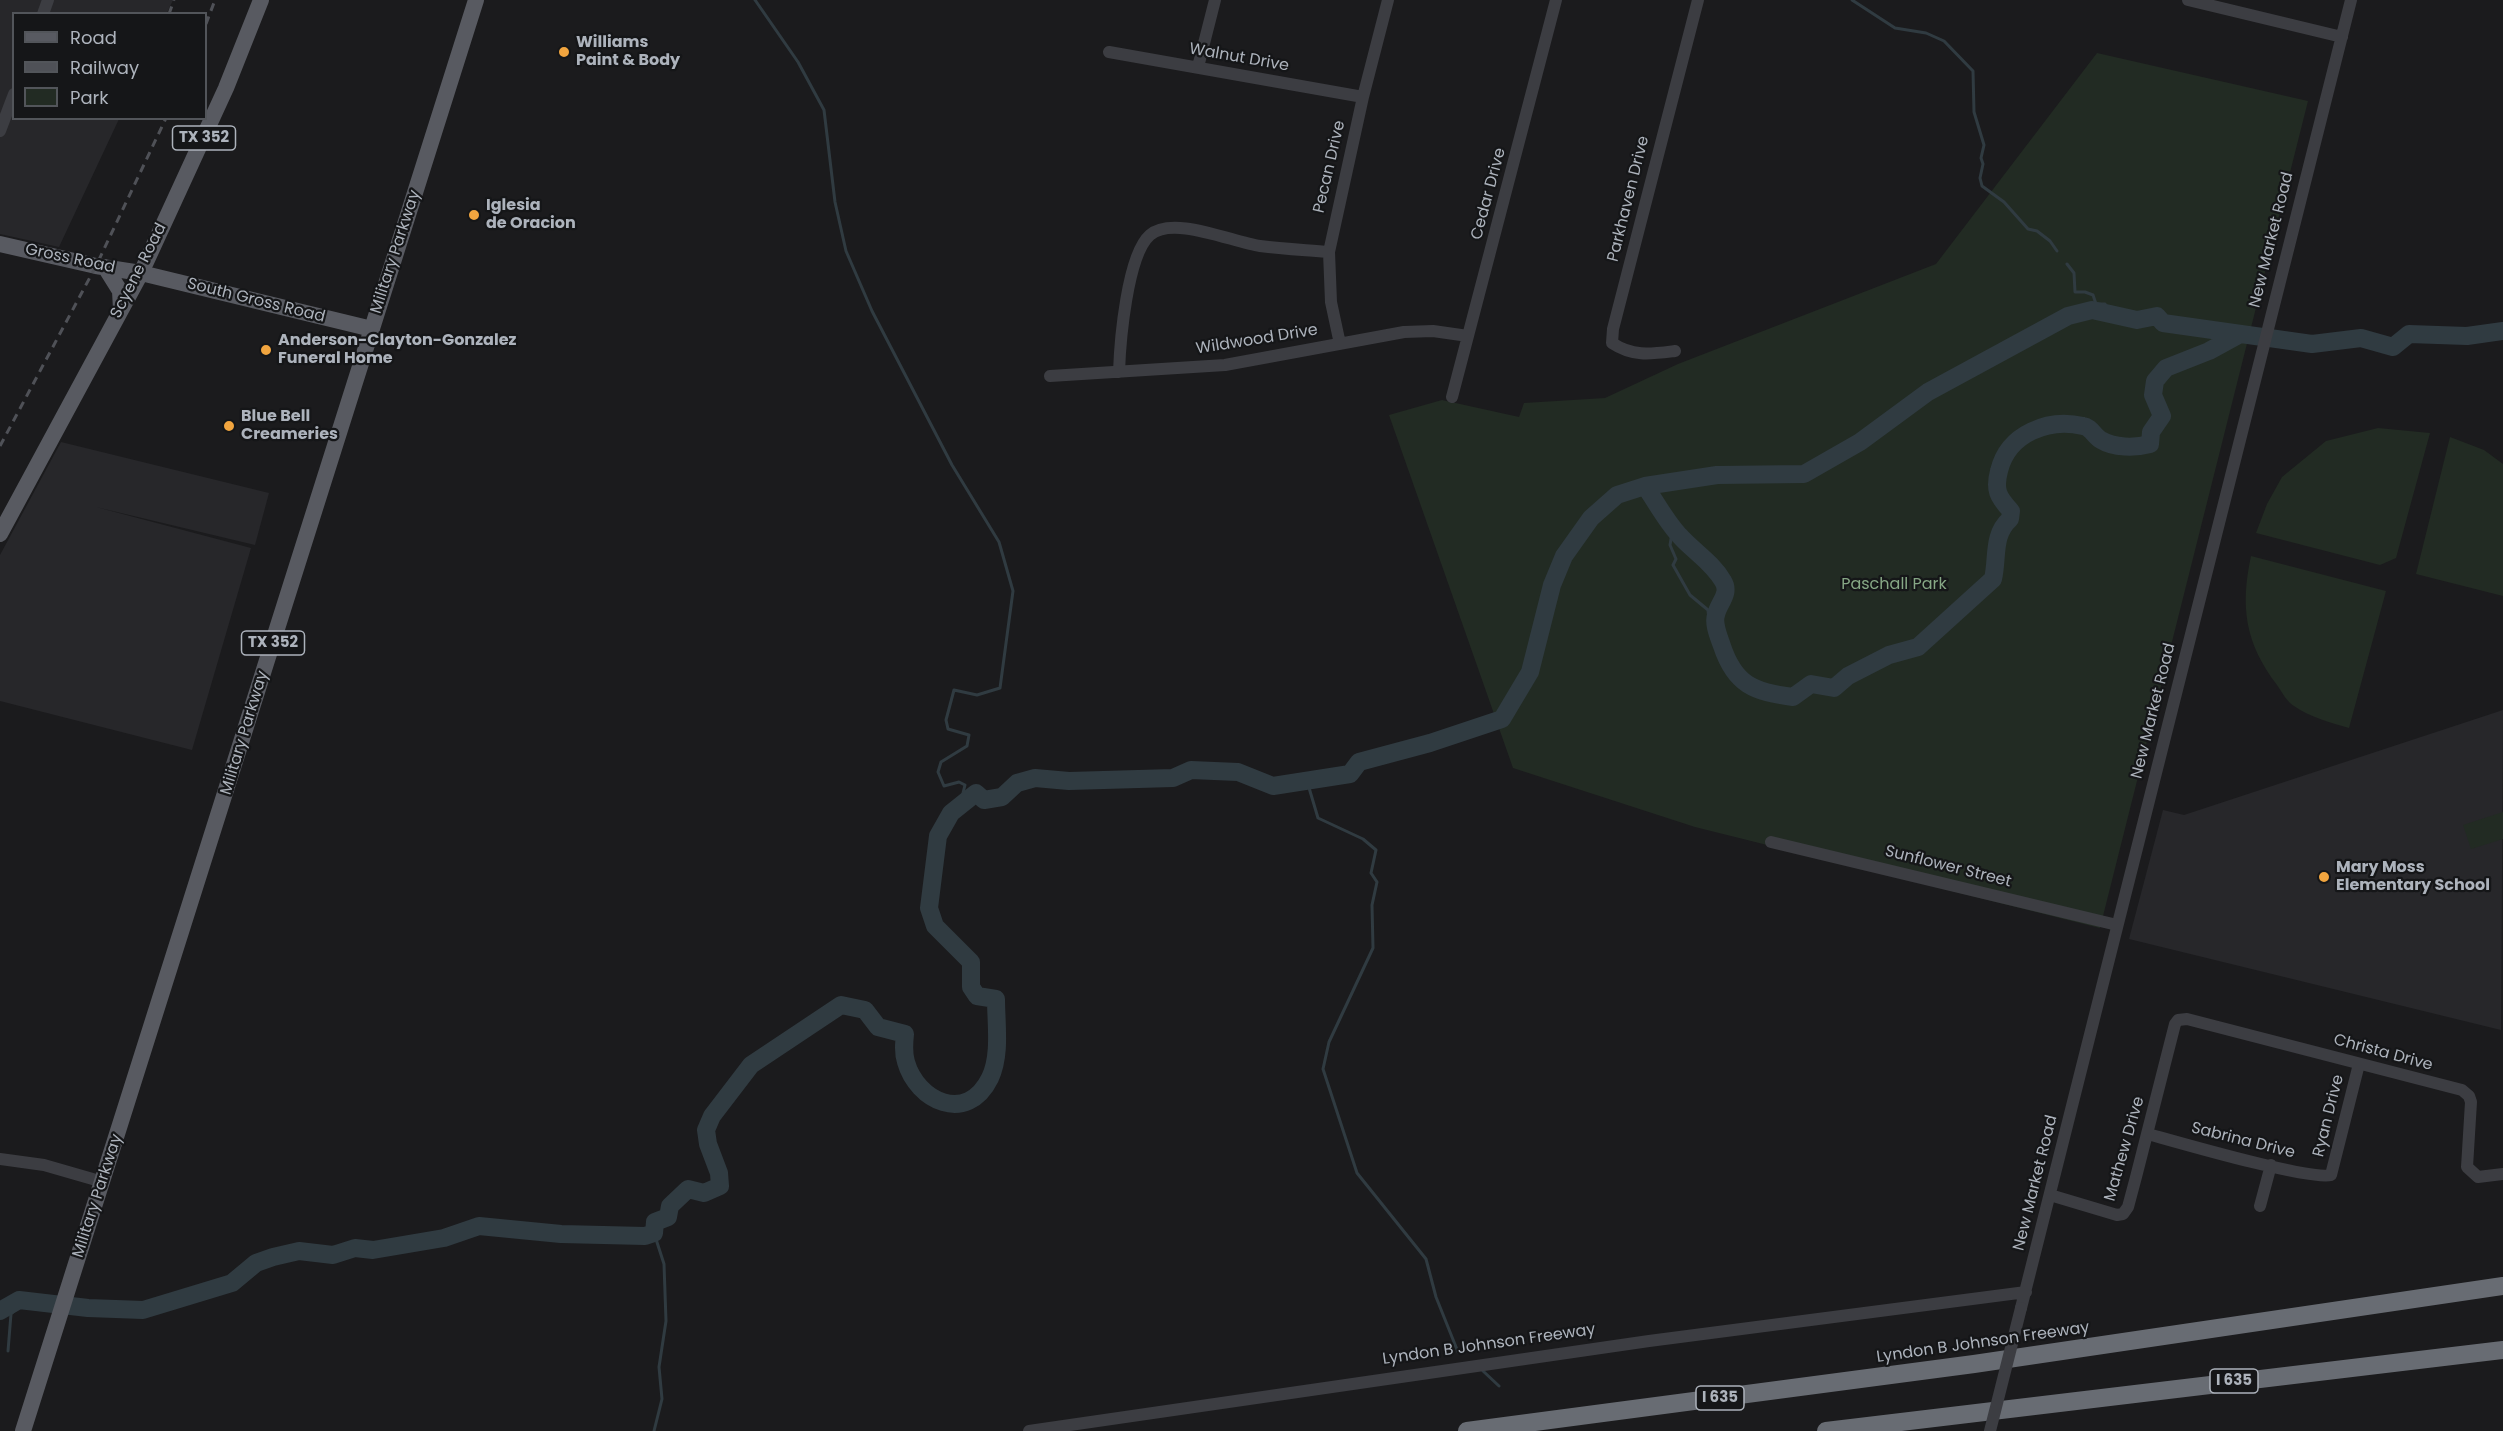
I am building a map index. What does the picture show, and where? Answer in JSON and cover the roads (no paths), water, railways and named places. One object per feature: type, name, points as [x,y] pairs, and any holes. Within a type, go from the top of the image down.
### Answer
[{"type":"highway","name":"Lyndon B Johnson Freeway","points":[[1467,1431],[1974,1364],[2503,1286]]},
{"type":"highway","name":"I 635","points":[[1826,1431],[2503,1350]]},
{"type":"main road","name":"Scyene Road","points":[[0,534],[141,273],[225,88],[261,0]]},
{"type":"main road","name":"Military Parkway","points":[[25,1427],[476,0]]},
{"type":"main road","name":"Gross Road","points":[[0,244],[141,273]]},
{"type":"main road","points":[[105,267],[120,291],[121,309]]},
{"type":"main road","name":"South Gross Road","points":[[141,273],[372,329]]},
{"type":"street","points":[[1198,67],[1215,0]]},
{"type":"street","name":"Pecan Drive","points":[[1341,344],[1331,302],[1329,252],[1363,97],[1388,0]]},
{"type":"street","name":"Cedar Drive","points":[[1452,397],[1556,0]]},
{"type":"street","name":"Parkhaven Drive","points":[[1675,351],[1641,355],[1625,352],[1612,343],[1613,329],[1698,0]]},
{"type":"street","points":[[2188,0],[2205,2],[2342,37]]},
{"type":"street","name":"New Market Road","points":[[1990,1431],[2282,265],[2351,0]]},
{"type":"street","name":"Walnut Drive","points":[[1109,52],[1363,97]]},
{"type":"street","points":[[0,131],[12,99]]},
{"type":"street","points":[[1119,372],[1124,306],[1143,243],[1157,231],[1184,229],[1246,244],[1329,252]]},
{"type":"street","name":"Wildwood Drive","points":[[1050,376],[1225,365],[1404,332],[1433,331],[1468,336]]},
{"type":"street","name":"Sunflower Street","points":[[1771,842],[2117,925]]},
{"type":"street","name":"Christa Drive","points":[[2178,1020],[2187,1019],[2462,1090],[2469,1095],[2467,1167],[2478,1177],[2503,1174]]},
{"type":"street","name":"Mathew Drive","points":[[2050,1195],[2117,1215],[2123,1214],[2128,1207],[2175,1024],[2178,1020]]},
{"type":"street","name":"Ryan Drive","points":[[2331,1175],[2359,1064]]},
{"type":"street","name":"Sabrina Drive","points":[[2148,1134],[2320,1176],[2331,1175]]},
{"type":"street","points":[[0,1159],[44,1165],[103,1182]]},
{"type":"street","points":[[2260,1206],[2271,1165]]},
{"type":"street","name":"Lyndon B Johnson Freeway","points":[[1029,1431],[1648,1341],[2026,1292]]},
{"type":"waterway","points":[[755,0],[798,62],[824,110],[835,202],[846,251],[872,311],[952,465],[999,542],[1013,591],[1000,688],[977,695],[954,690],[946,720],[948,729],[969,735],[967,746],[941,762],[938,772],[944,786],[959,782],[965,785],[960,805]]},
{"type":"waterway","points":[[1852,0],[1895,28],[1926,33],[1944,41],[1973,71],[1974,112],[1984,145],[1980,178],[1982,186],[2004,202],[2028,229],[2037,231],[2050,241],[2057,251]]},
{"type":"waterway","points":[[2067,264],[2074,273],[2075,292],[2093,295],[2096,304],[2105,304],[2110,314]]},
{"type":"waterway","points":[[0,1311],[19,1300],[88,1308],[143,1310],[232,1283],[256,1263],[273,1257],[299,1251],[333,1255],[355,1248],[373,1250],[444,1238],[479,1226],[561,1234],[645,1236],[654,1233],[655,1222],[668,1217],[670,1206],[688,1189],[704,1193],[720,1186],[719,1173],[708,1144],[706,1130],[712,1116],[751,1065],[841,1005],[865,1010],[878,1027],[905,1034],[906,1062],[912,1076],[931,1097],[956,1104],[969,1101],[980,1092],[990,1078],[996,1059],[996,999],[977,996],[971,987],[971,962],[935,926],[929,908],[938,836],[951,813],[976,793],[984,800],[1002,797],[1017,783],[1035,778],[1069,781],[1173,778],[1191,770],[1238,772],[1273,786],[1350,774],[1359,762],[1430,743],[1502,719],[1530,672],[1552,585],[1564,556],[1591,518],[1617,495],[1645,486],[1717,475],[1804,474],[1860,442],[1928,392],[2068,316],[2092,310],[2137,320],[2157,316],[2163,323],[2312,344],[2361,338],[2393,347],[2409,334],[2467,336],[2503,331]]},
{"type":"waterway","points":[[1645,486],[1674,530],[1723,581],[1726,590],[1717,611],[1716,626],[1727,659],[1740,678],[1757,689],[1793,697],[1811,684],[1834,688],[1848,676],[1889,655],[1918,647],[1993,579],[1998,539],[2004,525],[2010,519],[2011,511],[1998,493],[1999,471],[2011,447],[2021,438],[2044,427],[2070,424],[2086,427],[2101,440],[2112,445],[2131,447],[2150,444],[2151,432],[2162,416],[2153,395],[2155,381],[2166,368],[2209,351],[2240,334]]},
{"type":"waterway","points":[[1673,527],[1670,545],[1676,559],[1673,565],[1690,595],[1708,610],[1709,620],[1717,629]]},
{"type":"waterway","points":[[1307,781],[1318,818],[1363,839],[1376,850],[1371,873],[1377,882],[1372,905],[1373,948],[1329,1042],[1323,1069],[1357,1173],[1426,1259],[1436,1297],[1458,1352]]},
{"type":"waterway","points":[[654,1233],[664,1264],[666,1321],[659,1367],[662,1399],[654,1431]]},
{"type":"waterway","points":[[8,1351],[11,1314],[24,1301]]},
{"type":"waterway","points":[[1483,1371],[1499,1386]]},
{"type":"railway","points":[[170,12],[174,0]]},
{"type":"railway","points":[[207,21],[215,0]]},
{"type":"railway","points":[[0,446],[96,266],[165,120]]},
{"type":"place","name":"Williams Paint & Body","points":[[564,52]]},
{"type":"place","name":"Iglesia de Oracion","points":[[474,215]]},
{"type":"place","name":"Anderson-Clayton-Gonzalez Funeral Home","points":[[266,350]]},
{"type":"place","name":"Blue Bell Creameries","points":[[229,426]]},
{"type":"place","name":"Mary Moss Elementary School","points":[[2324,877]]},
{"type":"park label","name":"Paschall Park","points":[[1894,585]]}]
